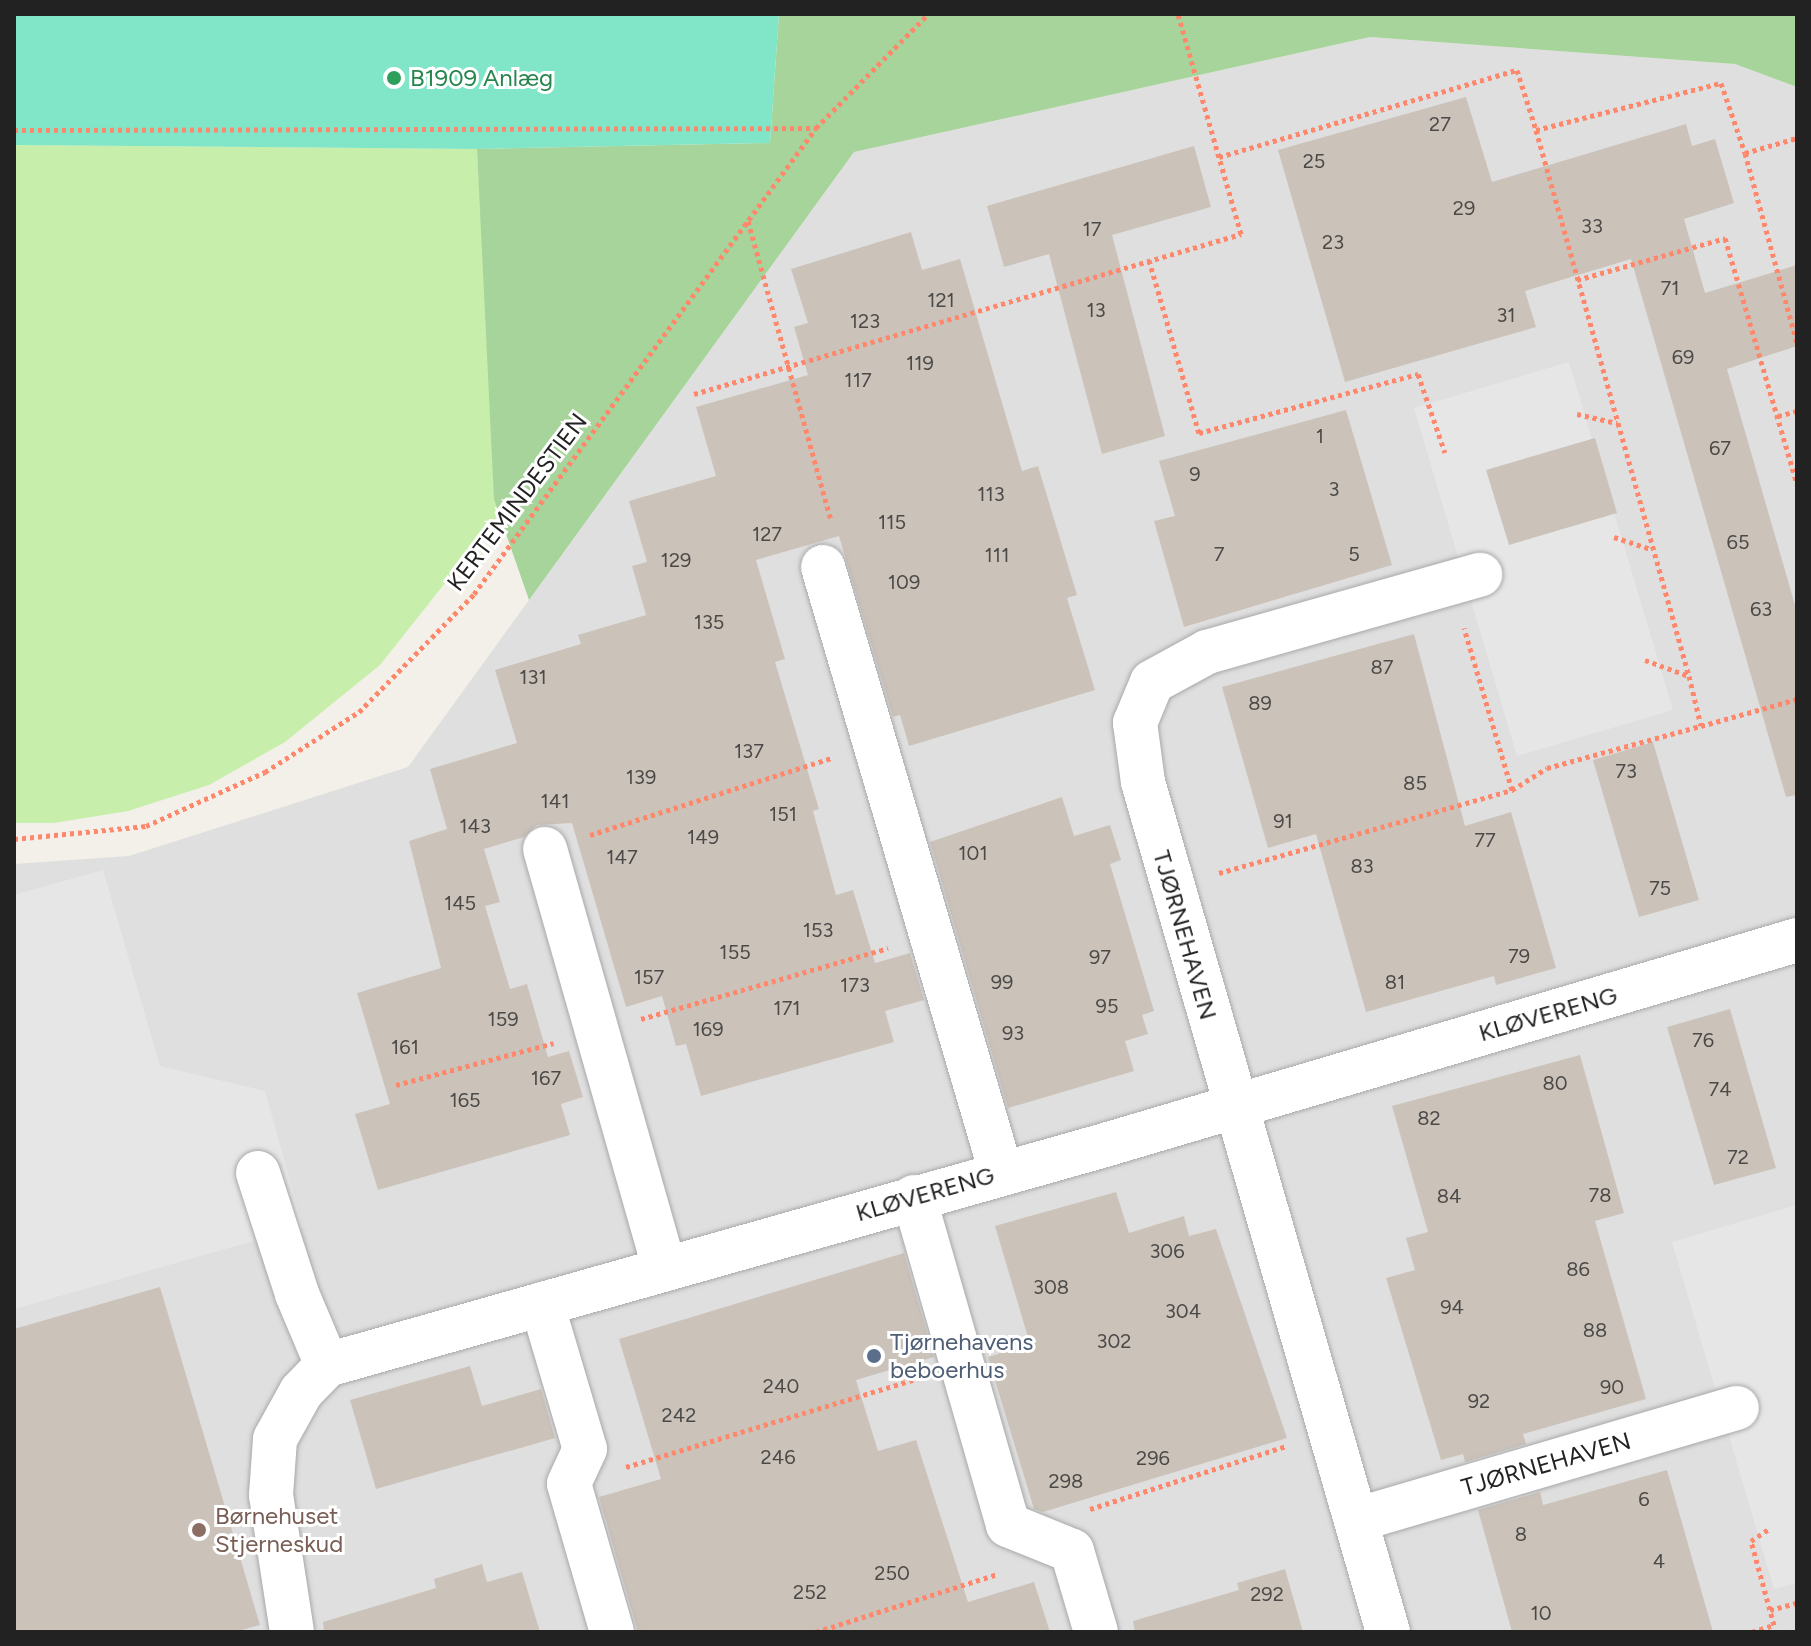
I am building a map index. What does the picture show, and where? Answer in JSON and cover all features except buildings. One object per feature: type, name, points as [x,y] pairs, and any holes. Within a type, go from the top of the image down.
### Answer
[{"type":"street","points":[[823,567],[1001,1172]]},
{"type":"street","name":"TJØRNEHAVEN","points":[[1388,1632],[1233,1105],[1143,782],[1135,723],[1152,682],[1207,652],[1466,579]]},
{"type":"street","points":[[545,849],[665,1269]]},
{"type":"street","name":"KLØVERENG","points":[[327,1365],[1797,940]]},
{"type":"street","points":[[258,1173],[297,1294],[327,1365],[301,1392],[275,1439],[271,1495],[292,1632]]},
{"type":"street","points":[[914,1197],[1008,1525],[1072,1551],[1096,1632]]},
{"type":"street","points":[[542,1304],[585,1449],[569,1484],[612,1632]]},
{"type":"street","name":"TJØRNEHAVEN","points":[[1356,1520],[1737,1408]]},
{"type":"path","name":"KERTEMINDESTIEN","points":[[14,839],[146,826],[265,772],[359,712],[474,594],[816,128],[928,14]]},
{"type":"path","points":[[694,394],[1241,234],[1178,14]]},
{"type":"path","points":[[1219,157],[1517,70],[1701,726]]},
{"type":"path","points":[[1536,130],[1721,83],[1745,153],[1797,343]]},
{"type":"path","points":[[14,130],[816,128]]},
{"type":"path","points":[[1745,153],[1797,138]]},
{"type":"path","points":[[748,221],[839,551],[823,567]]},
{"type":"path","points":[[1577,280],[1725,238],[1797,485]]},
{"type":"path","points":[[1149,260],[1199,433],[1418,374],[1445,453]]},
{"type":"path","points":[[1778,416],[1797,411]]},
{"type":"path","points":[[1577,414],[1617,423]]},
{"type":"path","points":[[1614,537],[1653,549]]},
{"type":"path","points":[[1466,579],[1512,790]]},
{"type":"path","points":[[1645,660],[1689,676]]},
{"type":"path","points":[[1172,886],[1512,790],[1547,768],[1797,699]]},
{"type":"path","points":[[545,849],[875,744]]},
{"type":"path","points":[[396,1085],[598,1032],[932,935]]},
{"type":"path","points":[[569,1484],[962,1365]]},
{"type":"path","points":[[1023,1531],[1329,1432]]},
{"type":"path","points":[[1752,1632],[1774,1625],[1751,1541],[1770,1528]]},
{"type":"path","points":[[816,1632],[1072,1551]]},
{"type":"path","points":[[1770,1610],[1797,1603]]},
{"type":"shaded area","points":[[1370,37],[1735,64],[1797,87],[1797,1632],[14,1632],[14,864],[129,856],[408,767],[854,152]]},
{"type":"shaded area","points":[[1569,362],[1673,710],[1517,756],[1414,408]]},
{"type":"shaded area","points":[[103,870],[160,1066],[265,1091],[303,1227],[14,1309],[14,895]]},
{"type":"shaded area","points":[[1797,1205],[1797,1583],[1774,1589],[1672,1242]]},
{"type":"green space","name":"B1909 Anlæg","points":[[14,14],[779,14],[770,143],[477,149],[14,145]]},
{"type":"green space","points":[[779,14],[1797,14],[1797,87],[1735,64],[1370,37],[854,152],[529,600],[494,499],[477,149],[770,143]]},
{"type":"green space","points":[[14,145],[477,149],[499,515],[380,665],[285,742],[209,785],[128,811],[54,823],[14,823]]},
{"type":"place","name":"B1909 Anlæg","points":[[394,78]]},
{"type":"place","name":"Tjørnehavens beboerhus","points":[[874,1356]]},
{"type":"place","name":"Børnehuset Stjerneskud","points":[[199,1530]]}]
